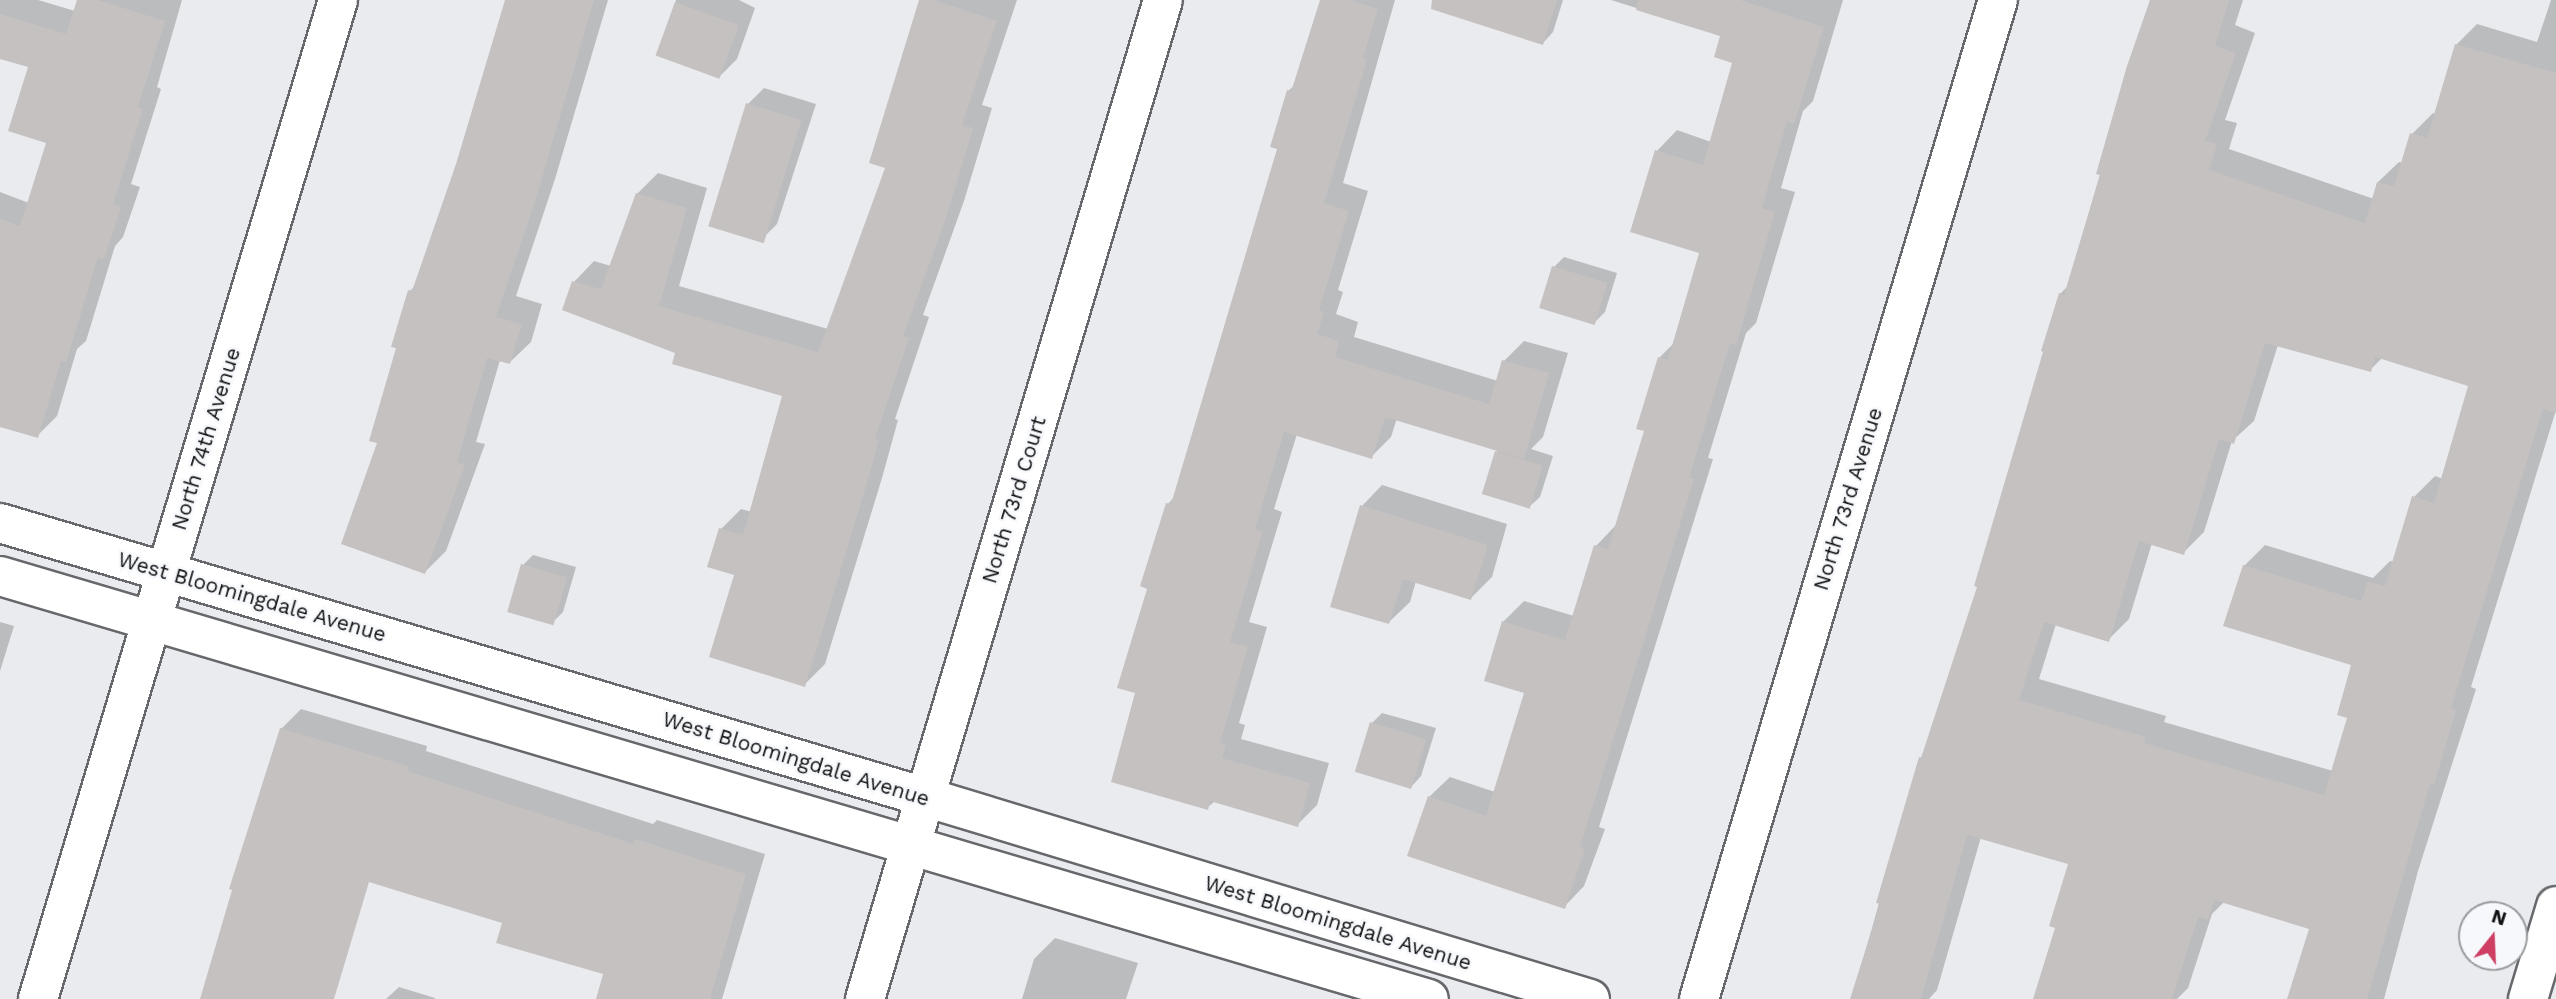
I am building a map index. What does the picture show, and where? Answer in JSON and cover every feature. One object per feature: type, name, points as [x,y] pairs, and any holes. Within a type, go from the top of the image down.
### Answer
[{"type":"street","name":"North 74th Avenue","points":[[38,999],[338,0]]},
{"type":"street","name":"North 73rd Court","points":[[865,999],[1163,0]]},
{"type":"street","name":"North 73rd Avenue","points":[[1699,999],[1998,0]]},
{"type":"street","name":"West Bloomingdale Avenue","points":[[0,523],[925,797],[1590,999]]},
{"type":"street","points":[[0,576],[1429,999]]},
{"type":"street","points":[[2528,999],[2556,906]]},
{"type":"building","points":[[77,0],[98,0],[165,21],[138,107],[143,109],[113,204],[121,207],[104,259],[98,257],[66,363],[61,361],[38,438],[0,427],[0,219],[20,226],[46,143],[8,131],[28,67],[0,59],[0,14],[66,34]]},
{"type":"building","points":[[505,0],[594,0],[535,202],[496,317],[522,324],[510,364],[487,358],[457,462],[465,465],[425,574],[341,544],[377,443],[369,441],[396,348],[391,347],[408,290],[412,291],[456,164]]},
{"type":"building","points":[[919,0],[934,0],[997,21],[962,125],[973,128],[944,224],[903,336],[909,338],[875,439],[879,440],[805,687],[709,657],[734,575],[707,567],[719,528],[743,535],[782,396],[672,364],[675,353],[562,310],[572,281],[601,289],[636,193],[687,208],[659,306],[818,352],[885,168],[869,163]]},
{"type":"building","points":[[1320,0],[1350,0],[1378,9],[1363,58],[1367,60],[1324,203],[1349,211],[1319,310],[1324,312],[1317,334],[1339,341],[1335,357],[1489,404],[1502,360],[1549,373],[1524,459],[1385,417],[1372,459],[1284,432],[1255,529],[1263,531],[1230,642],[1248,647],[1220,743],[1226,745],[1222,758],[1310,783],[1298,827],[1210,801],[1208,810],[1111,782],[1135,693],[1117,688],[1147,589],[1140,586],[1166,503],[1171,504],[1277,149],[1270,147],[1287,90],[1291,92]]},
{"type":"building","points":[[1432,0],[1557,0],[1543,45],[1431,9]]},
{"type":"building","points":[[1638,0],[1740,0],[1824,27],[1794,124],[1787,121],[1762,208],[1775,212],[1736,345],[1730,343],[1689,478],[1694,479],[1580,847],[1585,849],[1565,909],[1407,856],[1428,796],[1486,816],[1524,693],[1484,681],[1502,621],[1565,640],[1594,545],[1608,549],[1644,431],[1636,429],[1658,357],[1668,360],[1699,253],[1630,232],[1655,150],[1703,165],[1732,63],[1714,57],[1720,36],[1636,10]]},
{"type":"building","points":[[2150,0],[2229,0],[2215,46],[2236,53],[2205,141],[2217,144],[2209,170],[2365,223],[2377,182],[2394,186],[2410,133],[2427,138],[2455,44],[2556,73],[2556,413],[2543,409],[2451,708],[2456,710],[2434,785],[2430,784],[2367,999],[2287,999],[2309,929],[2214,900],[2208,920],[2198,917],[2172,999],[2033,999],[2055,928],[2049,926],[2068,864],[1967,835],[1921,999],[1850,999],[1880,904],[1876,903],[1919,757],[1921,758],[1977,587],[1974,586],[2043,352],[2041,351],[2059,293],[2064,295],[2100,175],[2096,174],[2127,66]],"holes":[[[2265,343],[2371,372],[2375,357],[2468,386],[2434,503],[2412,496],[2385,586],[2368,581],[2361,601],[2243,565],[2223,626],[2351,665],[2337,715],[2347,718],[2324,795],[2144,743],[2146,737],[2019,700],[2044,622],[2109,642],[2139,541],[2184,555],[2219,439],[2234,444]]]},
{"type":"building","points":[[675,2],[739,25],[719,79],[656,56]]},
{"type":"building","points":[[746,103],[801,120],[764,243],[708,226]]},
{"type":"building","points":[[1552,266],[1607,283],[1595,325],[1539,308]]},
{"type":"building","points":[[1495,451],[1543,466],[1530,509],[1482,494]]},
{"type":"building","points":[[1360,505],[1488,545],[1471,600],[1403,579],[1389,624],[1330,607]]},
{"type":"building","points":[[521,564],[567,577],[553,625],[507,612]]},
{"type":"building","points":[[1370,722],[1426,739],[1411,789],[1355,772]]},
{"type":"building","points":[[280,728],[408,766],[407,771],[634,844],[635,839],[746,874],[710,999],[596,999],[603,974],[496,943],[502,923],[369,882],[334,999],[200,999],[232,890],[229,889]]}]
